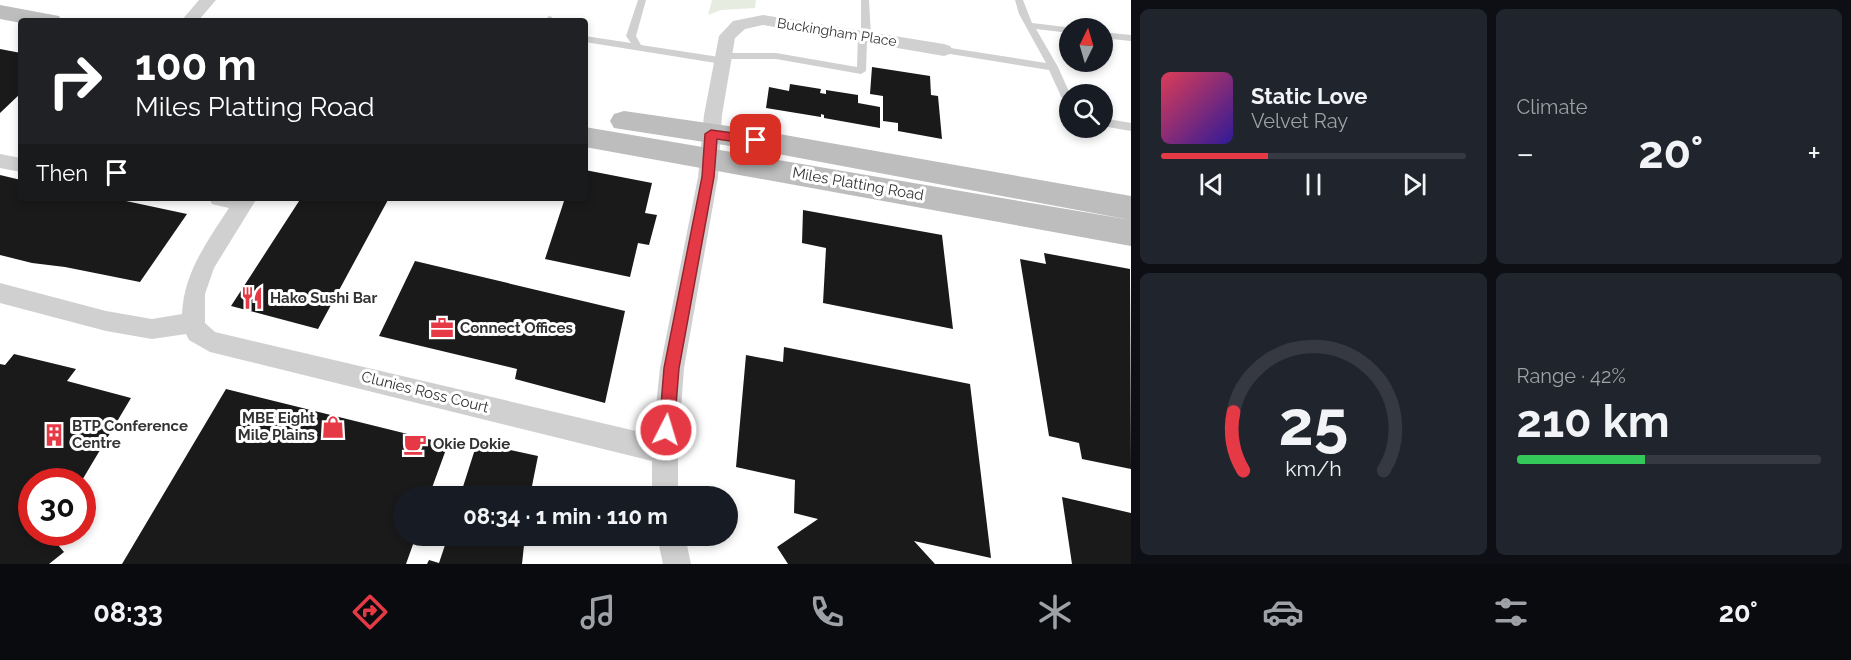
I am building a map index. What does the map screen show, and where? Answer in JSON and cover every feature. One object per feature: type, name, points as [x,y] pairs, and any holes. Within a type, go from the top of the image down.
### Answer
[{"type":"main road","points":[[0,12],[33,18]]},
{"type":"main road","points":[[0,30],[18,33]]},
{"type":"main road","name":"Miles Platting Road","points":[[588,116],[710,146],[1131,233]]},
{"type":"main road","name":"Miles Platting Road","points":[[588,137],[710,146],[1050,192],[1131,208]]},
{"type":"street","points":[[192,18],[208,0]]},
{"type":"street","name":"Buckingham Place","points":[[665,486],[665,451],[672,368],[708,177],[710,146],[727,36],[739,25],[763,20],[944,50]]},
{"type":"street","points":[[0,161],[18,164]]},
{"type":"street","points":[[0,293],[106,321],[152,329],[193,323],[194,294],[204,266],[245,201]]},
{"type":"street","name":"Clunies Ross Court","points":[[193,323],[197,333],[210,340],[665,451]]},
{"type":"street","points":[[673,546],[677,564]]},
{"type":"lane","points":[[638,47],[631,36],[642,0]]},
{"type":"lane","points":[[588,39],[723,58],[776,56],[861,70],[865,0]]},
{"type":"lane","points":[[1020,0],[1023,14],[1061,84]]},
{"type":"lane","points":[[1029,24],[1059,28]]},
{"type":"lane","points":[[1113,37],[1131,39]]},
{"type":"lane","points":[[944,50],[1053,67]]},
{"type":"lane","points":[[1113,124],[1131,127]]},
{"type":"shaded area","points":[[712,0],[756,0],[755,8],[721,10],[708,15]]},
{"type":"building","points":[[0,49],[18,52],[18,96],[0,113]]},
{"type":"building","points":[[872,67],[930,76],[931,95],[938,96],[942,139],[898,131],[898,123],[883,121],[883,96],[870,94]]},
{"type":"building","points":[[790,84],[821,89],[820,93],[826,94],[826,90],[858,95],[858,103],[880,107],[880,128],[824,118],[821,114],[821,117],[766,108],[769,87],[789,91]]},
{"type":"building","points":[[588,171],[652,183],[645,213],[657,215],[649,245],[638,243],[630,277],[545,259],[564,201],[588,201]]},
{"type":"building","points":[[0,175],[18,179],[18,201],[126,201],[187,214],[140,282],[0,255]]},
{"type":"building","points":[[299,201],[387,201],[318,329],[231,306]]},
{"type":"building","points":[[803,210],[942,235],[953,329],[823,303],[826,248],[802,243]]},
{"type":"building","points":[[1044,253],[1130,269],[1131,469],[1082,459],[1079,443],[1049,436],[1020,259],[1046,264]]},
{"type":"building","points":[[415,261],[625,311],[605,403],[515,379],[517,369],[379,336]]},
{"type":"building","points":[[784,347],[970,384],[991,558],[914,541],[935,564],[788,564],[777,547],[818,519],[794,513],[795,480],[736,467],[746,355],[783,362]]},
{"type":"building","name":"BTP Conference Centre","points":[[14,354],[76,369],[67,381],[131,398],[89,468],[18,468],[18,546],[59,546],[64,552],[49,564],[0,564],[0,364],[5,365]]},
{"type":"building","points":[[226,389],[448,444],[433,486],[393,486],[393,546],[412,546],[406,564],[122,564]]},
{"type":"building","points":[[477,443],[538,456],[532,486],[463,486]]},
{"type":"building","points":[[1062,497],[1131,513],[1131,564],[1072,564]]},
{"type":"building","points":[[445,546],[524,546],[522,564],[427,564],[429,560],[439,563]]},
{"type":"place","name":"Hako Sushi Bar","points":[[252,298]]},
{"type":"place","name":"Connect Offices","points":[[442,328]]},
{"type":"place","name":"MBE Eight Mile Plains","points":[[333,427]]},
{"type":"place","name":"BTP Conference Centre","points":[[54,435]]},
{"type":"place","name":"Okie Dokie","points":[[415,444]]},
{"type":"route","points":[[666,430],[672,368],[708,177],[711,134],[756,140]]}]
